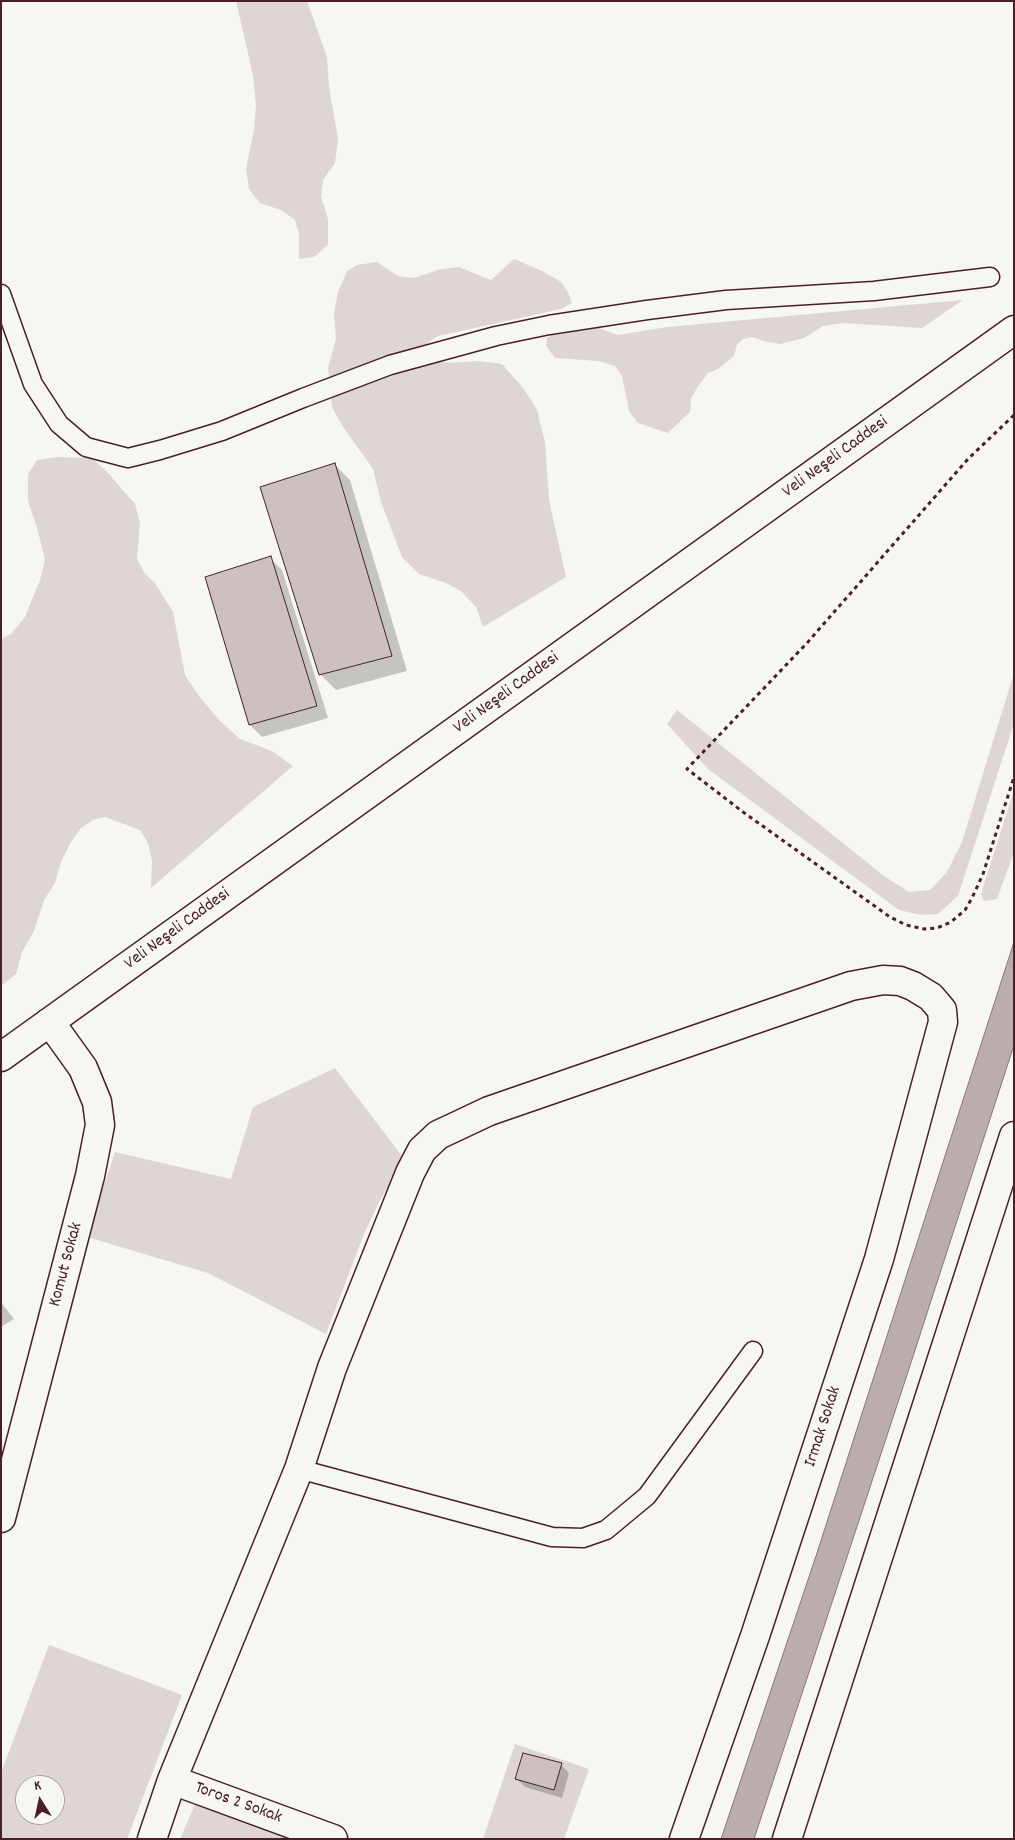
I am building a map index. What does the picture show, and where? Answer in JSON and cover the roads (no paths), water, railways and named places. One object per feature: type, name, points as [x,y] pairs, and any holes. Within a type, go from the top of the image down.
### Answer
[{"type":"street","name":"Veli Neşeli Caddesi","points":[[1,1058],[1014,330]]},
{"type":"street","name":"Irmak Sokak","points":[[299,1468],[332,1368],[410,1173],[422,1150],[438,1135],[489,1111],[860,984],[883,980],[900,982],[913,986],[931,997],[942,1010],[943,1022],[880,1259],[755,1636],[684,1839]]},
{"type":"street","name":"Komut Sokak","points":[[1,1518],[88,1186],[100,1124],[97,1102],[83,1068],[50,1022]]},
{"type":"street","points":[[787,1839],[1014,1136]]},
{"type":"street","points":[[152,1839],[172,1780],[299,1468]]},
{"type":"street","name":"Toros 2 Sokak","points":[[172,1780],[333,1839]]},
{"type":"lane","points":[[1,294],[32,384],[59,424],[86,447],[128,458],[222,431],[390,365],[490,338],[549,325],[726,300],[874,291],[990,277]]},
{"type":"lane","points":[[299,1468],[552,1537],[583,1538],[606,1530],[647,1496],[753,1351]]}]
